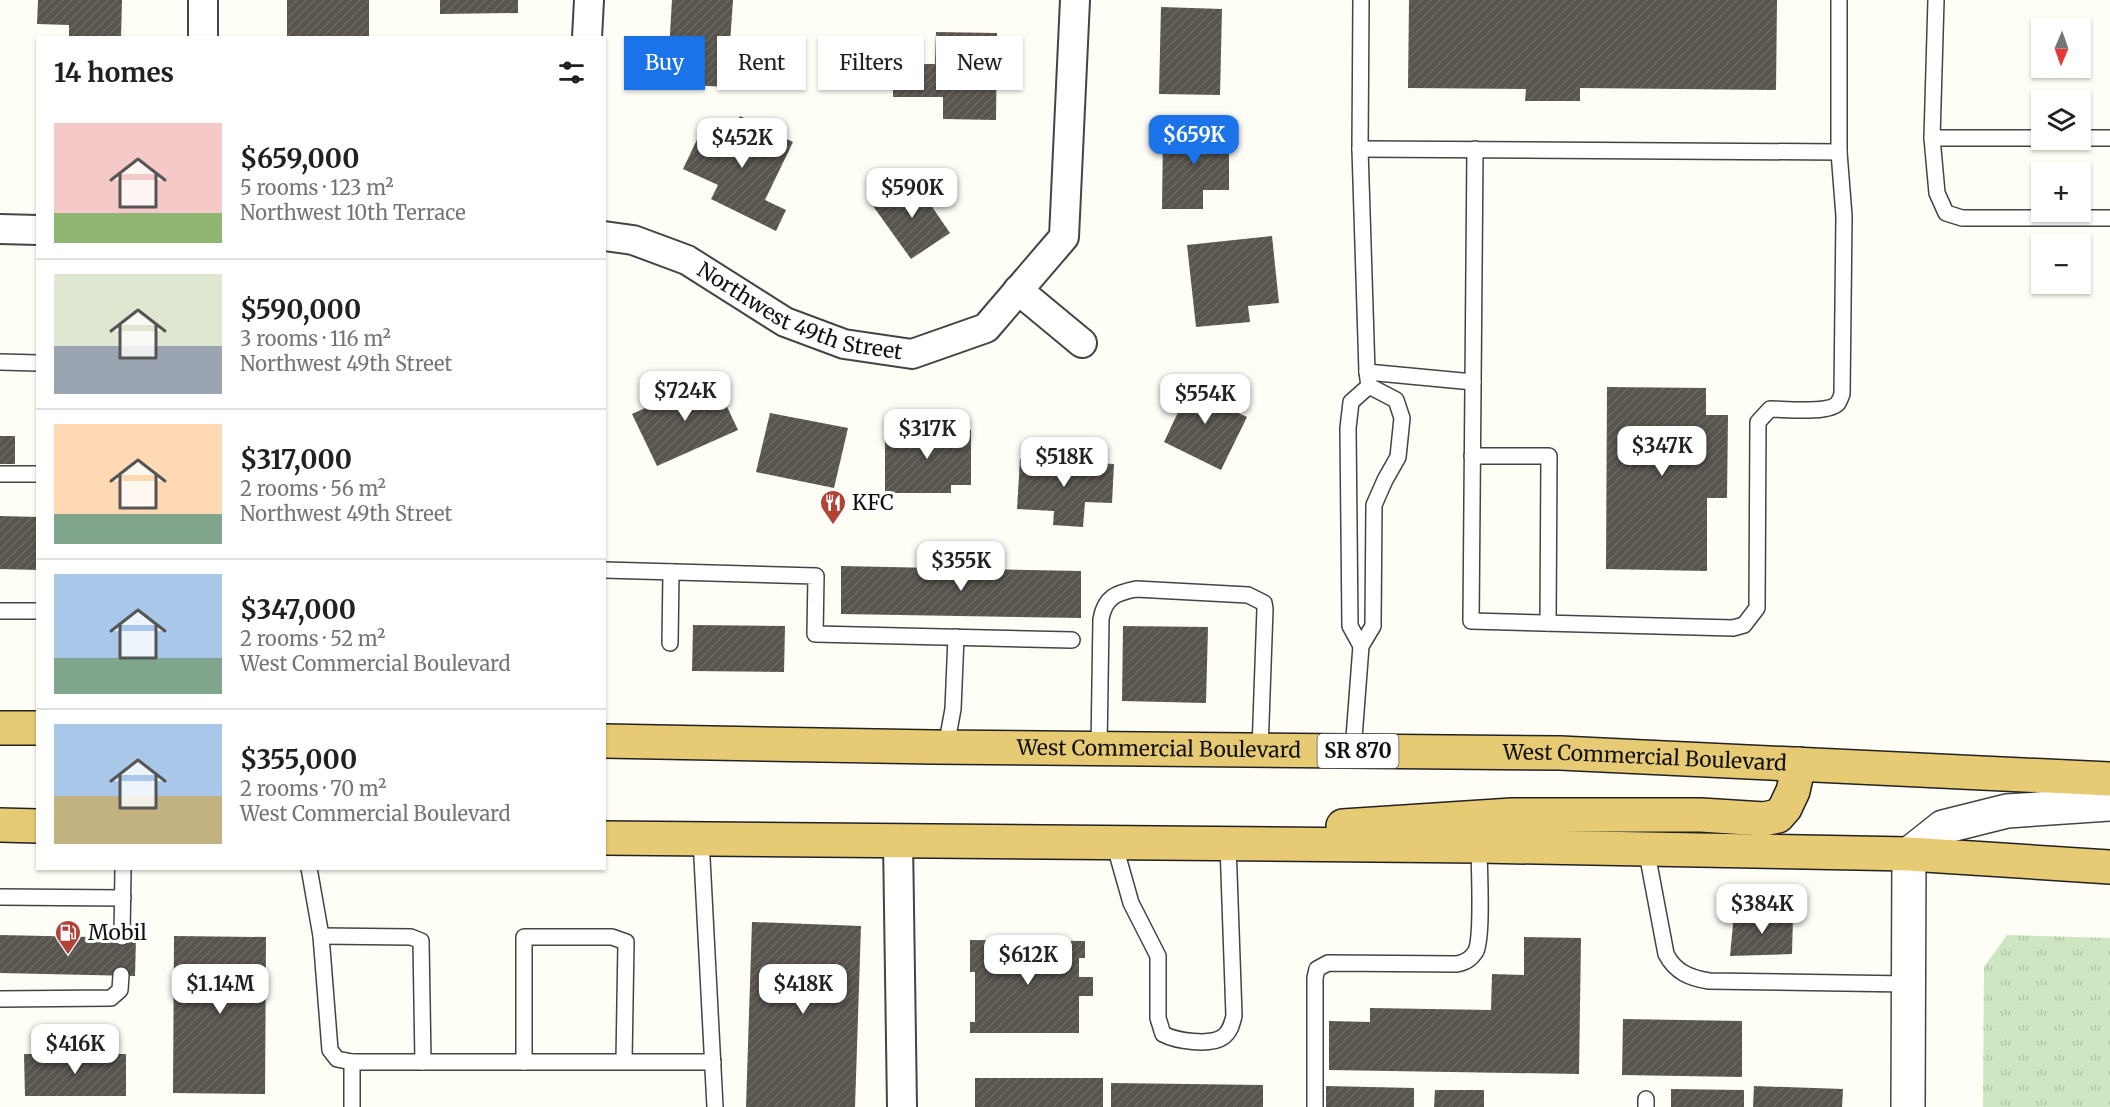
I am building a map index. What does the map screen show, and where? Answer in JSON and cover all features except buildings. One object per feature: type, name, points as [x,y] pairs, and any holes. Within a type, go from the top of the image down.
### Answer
[{"type":"highway","points":[[0,728],[36,728]]},
{"type":"highway","name":"West Commercial Boulevard","points":[[606,741],[1560,753],[2110,779]]},
{"type":"highway","points":[[1228,844],[1304,830],[1388,822],[1512,815],[1701,815],[1764,819],[1778,816],[1785,808],[1793,791],[1799,764]]},
{"type":"highway","points":[[0,825],[36,826]]},
{"type":"highway","points":[[606,838],[1646,848],[1909,854],[2110,867]]},
{"type":"street","points":[[203,0],[203,36]]},
{"type":"street","points":[[587,36],[589,0]]},
{"type":"street","name":"Northwest 49th Street","points":[[606,236],[633,240],[687,260],[785,322],[844,344],[912,354],[986,328],[1064,237],[1075,0]]},
{"type":"street","points":[[0,229],[36,230]]},
{"type":"street","points":[[1018,290],[1082,343]]},
{"type":"street","points":[[1908,1107],[1909,854],[1943,827],[2007,811],[2110,804]]},
{"type":"street","points":[[898,841],[902,1107]]},
{"type":"lane","points":[[1361,0],[1360,149],[1368,379],[1352,402],[1348,428],[1350,626],[1361,646]]},
{"type":"lane","points":[[1475,149],[1471,621],[1733,628],[1744,625],[1757,608],[1758,422],[1770,409],[1818,410],[1832,407],[1838,403],[1842,394],[1844,216],[1839,152],[1839,0]]},
{"type":"lane","points":[[1936,0],[1932,138],[1937,193],[1946,213],[1962,218],[2110,218]]},
{"type":"lane","points":[[1932,138],[2031,138]]},
{"type":"lane","points":[[2091,138],[2110,138]]},
{"type":"lane","points":[[1360,149],[1839,152]]},
{"type":"lane","points":[[0,362],[36,363]]},
{"type":"lane","points":[[1368,379],[1473,382]]},
{"type":"lane","points":[[1353,751],[1361,646],[1373,626],[1374,505],[1398,457],[1402,418],[1396,400],[1368,379]]},
{"type":"lane","points":[[1472,456],[1549,456],[1548,623]]},
{"type":"lane","points":[[0,474],[36,474]]},
{"type":"lane","points":[[606,570],[816,576],[815,634],[1072,640]]},
{"type":"lane","points":[[670,643],[671,572]]},
{"type":"lane","points":[[1099,748],[1103,608],[1120,592],[1136,589],[1248,595],[1264,603],[1260,750]]},
{"type":"lane","points":[[0,611],[36,611]]},
{"type":"lane","points":[[946,747],[952,710],[956,637]]},
{"type":"lane","points":[[701,839],[715,1107]]},
{"type":"lane","points":[[1114,843],[1131,903],[1158,956],[1158,1018],[1163,1034],[1172,1039],[1189,1041],[1214,1041],[1224,1037],[1231,1027],[1234,1016],[1228,844]]},
{"type":"lane","points":[[1315,1107],[1314,978],[1317,969],[1328,963],[1457,964],[1468,961],[1474,954],[1479,936],[1479,846]]},
{"type":"lane","points":[[1646,848],[1666,954],[1670,962],[1685,974],[1709,981],[1908,984]]},
{"type":"lane","points":[[122,937],[123,870]]},
{"type":"lane","points":[[309,870],[321,936],[330,1050],[337,1059],[352,1062],[713,1062]]},
{"type":"lane","points":[[0,897],[123,898]]},
{"type":"lane","points":[[321,936],[411,938],[421,941],[423,1062]]},
{"type":"lane","points":[[524,1062],[524,937],[612,938],[626,942],[624,1061]]},
{"type":"lane","points":[[0,999],[111,998],[120,990],[121,975]]},
{"type":"lane","points":[[352,1062],[352,1107]]},
{"type":"green space","points":[[2007,935],[2110,938],[2110,1107],[1983,1107],[1984,967]]},
{"type":"place","name":"KFC","points":[[833,526]]},
{"type":"place","name":"Mobil","points":[[68,956]]}]
